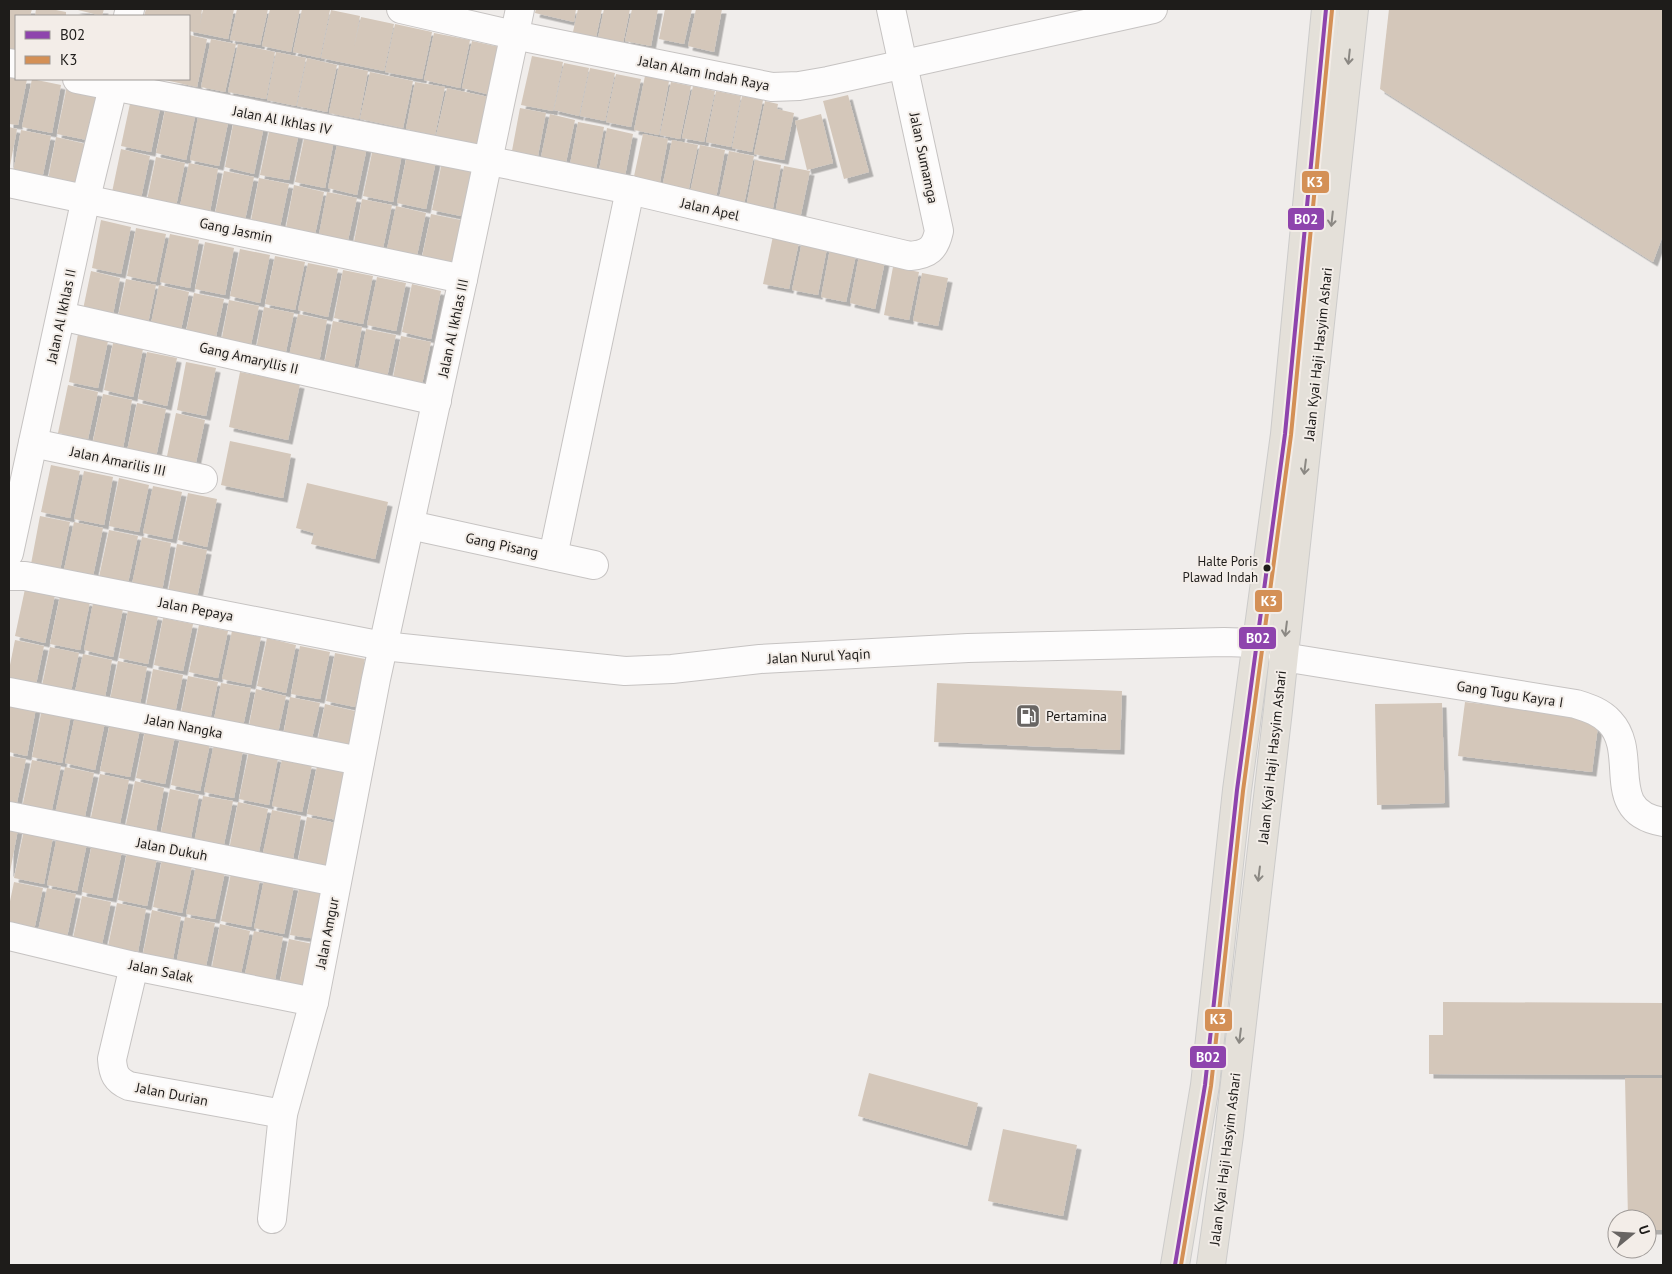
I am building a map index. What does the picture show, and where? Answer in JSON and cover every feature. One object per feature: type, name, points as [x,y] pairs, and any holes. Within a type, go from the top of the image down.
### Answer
[{"type":"main road","name":"Jalan Kyai Haji Hasyim Ashari","points":[[1211,1265],[1229,1135],[1283,657],[1326,9]]},
{"type":"main road","name":"Jalan Kyai Haji Hasyim Ashari","points":[[1175,1265],[1205,1085],[1237,790],[1256,643],[1297,435],[1354,9]]},
{"type":"main road","points":[[1237,790],[1268,791]]},
{"type":"street","name":"Jalan Alam Indah Raya","points":[[401,9],[517,22],[772,87],[799,86],[1153,9]]},
{"type":"street","name":"Jalan Sumamga","points":[[891,9],[939,231],[937,241],[930,250]]},
{"type":"street","name":"Jalan Al Ikhlas III","points":[[383,646],[517,22]]},
{"type":"street","name":"Jalan Al Ikhlas IV","points":[[86,80],[114,83],[488,160]]},
{"type":"street","name":"Jalan Al Ikhlas II","points":[[9,553],[86,198],[114,83]]},
{"type":"street","name":"Jalan Apel","points":[[488,160],[630,190],[910,256],[921,255],[930,250]]},
{"type":"street","name":"Gang Jasmin","points":[[9,183],[463,279]]},
{"type":"street","points":[[552,556],[630,190]]},
{"type":"street","name":"Gang Amaryllis II","points":[[60,316],[437,401]]},
{"type":"street","name":"Jalan Amarilis III","points":[[33,443],[203,479]]},
{"type":"street","name":"Gang Pisang","points":[[410,525],[594,565]]},
{"type":"street","name":"Jalan Pepaya","points":[[9,576],[25,576],[383,646]]},
{"type":"street","name":"Jalan Nurul Yaqin","points":[[383,646],[625,671],[672,669],[760,659],[968,648],[1224,642],[1256,643]]},
{"type":"street","name":"Jalan Amgur","points":[[272,1219],[283,1114],[314,1002],[383,646]]},
{"type":"street","name":"Gang Tugu Kayra I","points":[[1283,657],[1576,704],[1602,714],[1612,723],[1621,744],[1626,784],[1631,804],[1651,820],[1663,822]]},
{"type":"street","name":"Jalan Nangka","points":[[9,692],[360,760]]},
{"type":"street","name":"Jalan Dukuh","points":[[9,816],[336,882]]},
{"type":"street","name":"Jalan Salak","points":[[9,936],[134,966],[314,1002]]},
{"type":"street","name":"Jalan Durian","points":[[134,966],[112,1059],[112,1069],[118,1080],[130,1086],[283,1114]]},
{"type":"building","points":[[9,9],[32,9],[30,15],[15,15],[15,51],[9,49]]},
{"type":"building","points":[[36,9],[66,12],[66,15],[35,15]]},
{"type":"building","points":[[74,9],[104,9],[102,15]]},
{"type":"building","points":[[146,9],[202,9],[200,25],[203,9],[234,9],[228,39],[190,31],[190,15],[144,15]]},
{"type":"building","points":[[237,9],[268,9],[260,45],[230,40]]},
{"type":"building","points":[[270,9],[300,9],[291,52],[262,46]]},
{"type":"building","points":[[302,9],[330,10],[320,58],[293,52]]},
{"type":"building","points":[[536,9],[576,9],[574,22],[535,13]]},
{"type":"building","points":[[578,9],[602,9],[596,37],[573,32]]},
{"type":"building","points":[[604,9],[630,9],[623,43],[598,38]]},
{"type":"building","points":[[632,9],[658,9],[651,46],[625,41]]},
{"type":"building","points":[[665,9],[692,9],[684,44],[659,39]]},
{"type":"building","points":[[696,9],[722,9],[714,52],[688,46]]},
{"type":"building","points":[[1389,9],[1663,9],[1663,235],[1653,262],[1380,89]]},
{"type":"building","points":[[331,10],[360,16],[354,47],[361,17],[394,24],[384,71],[321,58]]},
{"type":"building","points":[[395,24],[432,32],[422,79],[385,72]]},
{"type":"building","points":[[434,33],[470,40],[460,88],[424,80]]},
{"type":"building","points":[[190,35],[207,39],[197,87],[165,80],[190,80]]},
{"type":"building","points":[[211,39],[236,44],[225,92],[201,87]]},
{"type":"building","points":[[472,41],[509,49],[499,97],[462,88]]},
{"type":"building","points":[[238,44],[275,52],[266,99],[228,92]]},
{"type":"building","points":[[276,52],[306,58],[296,106],[267,100]]},
{"type":"building","points":[[532,56],[563,62],[553,111],[521,105]]},
{"type":"building","points":[[307,58],[337,65],[327,112],[297,106]]},
{"type":"building","points":[[564,63],[589,68],[579,116],[554,110]]},
{"type":"building","points":[[339,65],[368,71],[359,119],[329,113]]},
{"type":"building","points":[[590,68],[615,73],[605,121],[580,116]]},
{"type":"building","points":[[370,72],[413,81],[403,128],[360,119]]},
{"type":"building","points":[[9,74],[15,75],[15,80],[27,80],[18,125],[9,124]]},
{"type":"building","points":[[616,74],[641,79],[631,127],[606,122]]},
{"type":"building","points":[[645,76],[669,81],[659,135],[634,130]]},
{"type":"building","points":[[32,80],[61,85],[52,133],[22,127]]},
{"type":"building","points":[[415,82],[445,87],[435,135],[406,129]]},
{"type":"building","points":[[671,82],[691,86],[680,139],[660,135]]},
{"type":"building","points":[[67,86],[96,93],[87,140],[57,134]]},
{"type":"building","points":[[693,86],[715,91],[704,142],[682,138]]},
{"type":"building","points":[[447,88],[498,99],[488,147],[436,136]]},
{"type":"building","points":[[716,91],[741,96],[731,147],[706,142]]},
{"type":"building","points":[[848,95],[869,172],[844,179],[823,101]]},
{"type":"building","points":[[742,96],[763,100],[752,152],[732,148]]},
{"type":"building","points":[[131,99],[161,104],[151,152],[121,146]]},
{"type":"building","points":[[765,101],[778,104],[777,109],[794,113],[784,160],[754,154]]},
{"type":"building","points":[[166,106],[196,112],[186,160],[156,153]]},
{"type":"building","points":[[520,108],[546,113],[537,161],[511,156]]},
{"type":"building","points":[[199,112],[229,118],[219,166],[190,160]]},
{"type":"building","points":[[550,114],[575,120],[565,167],[540,162]]},
{"type":"building","points":[[821,114],[833,163],[807,170],[795,121]]},
{"type":"building","points":[[234,120],[264,126],[254,174],[225,167]]},
{"type":"building","points":[[578,122],[604,127],[595,175],[569,170]]},
{"type":"building","points":[[9,127],[17,129],[10,166],[9,165]]},
{"type":"building","points":[[270,127],[299,133],[289,180],[260,175]]},
{"type":"building","points":[[607,128],[633,134],[624,181],[598,176]]},
{"type":"building","points":[[21,130],[51,136],[41,184],[12,178]]},
{"type":"building","points":[[305,134],[334,140],[325,188],[295,182]]},
{"type":"building","points":[[643,134],[668,139],[659,187],[633,181]]},
{"type":"building","points":[[56,137],[86,144],[76,191],[47,185]]},
{"type":"building","points":[[338,140],[367,147],[357,195],[328,188]]},
{"type":"building","points":[[672,140],[698,145],[688,193],[662,188]]},
{"type":"building","points":[[700,145],[725,150],[716,198],[690,193]]},
{"type":"building","points":[[373,148],[402,154],[393,202],[363,196]]},
{"type":"building","points":[[121,149],[150,156],[140,203],[111,197]]},
{"type":"building","points":[[729,151],[754,156],[744,204],[719,199]]},
{"type":"building","points":[[407,155],[436,161],[426,209],[397,203]]},
{"type":"building","points":[[156,157],[185,163],[175,211],[146,205]]},
{"type":"building","points":[[755,160],[781,165],[772,213],[746,208]]},
{"type":"building","points":[[442,162],[471,169],[461,216],[432,210]]},
{"type":"building","points":[[189,163],[218,169],[209,217],[179,211]]},
{"type":"building","points":[[784,166],[810,171],[800,219],[775,214]]},
{"type":"building","points":[[224,171],[254,177],[244,225],[214,218]]},
{"type":"building","points":[[259,178],[289,184],[279,232],[250,226]]},
{"type":"building","points":[[294,185],[324,192],[314,239],[285,233]]},
{"type":"building","points":[[327,192],[357,198],[347,245],[318,240]]},
{"type":"building","points":[[362,199],[392,205],[382,253],[353,247]]},
{"type":"building","points":[[396,206],[426,213],[416,260],[386,254]]},
{"type":"building","points":[[431,214],[461,220],[451,267],[421,262]]},
{"type":"building","points":[[101,220],[131,227],[121,274],[92,268]]},
{"type":"building","points":[[136,228],[166,234],[156,282],[127,276]]},
{"type":"building","points":[[170,234],[199,240],[190,288],[160,282]]},
{"type":"building","points":[[773,236],[799,242],[789,289],[763,284]]},
{"type":"building","points":[[205,242],[234,248],[225,295],[195,289]]},
{"type":"building","points":[[802,242],[827,248],[818,295],[792,290]]},
{"type":"building","points":[[240,249],[270,255],[260,303],[230,296]]},
{"type":"building","points":[[830,249],[856,255],[846,302],[821,297]]},
{"type":"building","points":[[275,256],[305,262],[295,310],[265,304]]},
{"type":"building","points":[[859,256],[885,261],[875,309],[850,303]]},
{"type":"building","points":[[308,263],[338,269],[328,317],[298,310]]},
{"type":"building","points":[[893,267],[919,272],[909,320],[884,315]]},
{"type":"building","points":[[343,270],[373,276],[363,324],[334,318]]},
{"type":"building","points":[[91,271],[120,278],[111,325],[81,319]]},
{"type":"building","points":[[922,273],[948,278],[938,326],[913,321]]},
{"type":"building","points":[[377,277],[406,283],[396,331],[367,325]]},
{"type":"building","points":[[126,279],[156,285],[146,333],[116,326]]},
{"type":"building","points":[[412,284],[441,291],[431,339],[402,332]]},
{"type":"building","points":[[159,285],[189,292],[179,339],[149,333]]},
{"type":"building","points":[[194,293],[224,299],[214,346],[184,341]]},
{"type":"building","points":[[229,300],[259,306],[249,354],[220,348]]},
{"type":"building","points":[[264,307],[294,313],[284,361],[255,355]]},
{"type":"building","points":[[298,314],[327,320],[318,368],[288,361]]},
{"type":"building","points":[[333,321],[362,327],[353,375],[323,369]]},
{"type":"building","points":[[366,329],[396,335],[386,382],[357,376]]},
{"type":"building","points":[[78,334],[108,341],[98,388],[69,382]]},
{"type":"building","points":[[401,336],[431,342],[421,389],[392,383]]},
{"type":"building","points":[[113,343],[143,349],[133,397],[104,390]]},
{"type":"building","points":[[147,352],[177,358],[167,406],[138,399]]},
{"type":"building","points":[[186,362],[216,368],[206,416],[177,410]]},
{"type":"building","points":[[240,372],[300,384],[288,440],[229,427]]},
{"type":"building","points":[[68,385],[98,392],[88,439],[58,433]]},
{"type":"building","points":[[103,394],[132,400],[123,448],[93,441]]},
{"type":"building","points":[[137,403],[166,409],[156,457],[127,451]]},
{"type":"building","points":[[176,413],[205,420],[195,467],[166,461]]},
{"type":"building","points":[[230,441],[291,454],[283,498],[221,485]]},
{"type":"building","points":[[51,465],[80,471],[70,518],[41,512]]},
{"type":"building","points":[[84,471],[113,477],[104,525],[74,519]]},
{"type":"building","points":[[119,478],[149,485],[139,532],[109,526]]},
{"type":"building","points":[[307,483],[388,502],[375,559],[311,544],[314,533],[296,528]]},
{"type":"building","points":[[153,486],[182,492],[172,539],[143,533]]},
{"type":"building","points":[[188,493],[217,499],[207,547],[178,540]]},
{"type":"building","points":[[40,516],[70,522],[60,570],[31,564]]},
{"type":"building","points":[[74,522],[103,528],[93,576],[64,570]]},
{"type":"building","points":[[109,530],[138,536],[128,583],[99,577]]},
{"type":"building","points":[[142,537],[171,543],[162,591],[132,584]]},
{"type":"building","points":[[177,544],[207,550],[197,598],[168,592]]},
{"type":"building","points":[[25,589],[55,595],[45,643],[15,636]]},
{"type":"building","points":[[60,596],[90,602],[80,650],[50,644]]},
{"type":"building","points":[[93,603],[123,609],[113,657],[84,650]]},
{"type":"building","points":[[128,610],[158,616],[148,664],[119,658]]},
{"type":"building","points":[[163,618],[193,624],[183,671],[154,665]]},
{"type":"building","points":[[199,625],[228,631],[218,678],[189,672]]},
{"type":"building","points":[[232,631],[261,637],[251,685],[222,679]]},
{"type":"building","points":[[267,638],[296,645],[286,693],[257,686]]},
{"type":"building","points":[[15,640],[44,646],[34,694],[9,689],[9,670]]},
{"type":"building","points":[[300,646],[330,652],[320,699],[291,694]]},
{"type":"building","points":[[50,647],[79,653],[69,701],[40,695]]},
{"type":"building","points":[[335,653],[365,659],[355,707],[326,701]]},
{"type":"building","points":[[83,654],[112,660],[103,708],[73,701]]},
{"type":"building","points":[[118,661],[147,667],[138,715],[108,709]]},
{"type":"building","points":[[153,669],[183,675],[173,723],[144,716]]},
{"type":"building","points":[[188,676],[218,682],[208,730],[179,724]]},
{"type":"building","points":[[221,683],[251,688],[241,736],[212,730]]},
{"type":"building","name":"Pertamina","points":[[937,683],[1122,691],[1120,750],[934,742]]},
{"type":"building","points":[[256,689],[286,696],[276,742],[247,736]]},
{"type":"building","points":[[290,697],[320,703],[310,747],[282,742]]},
{"type":"building","points":[[9,702],[36,708],[27,756],[9,752]]},
{"type":"building","points":[[1465,702],[1599,718],[1592,772],[1458,756]]},
{"type":"building","points":[[1442,703],[1445,803],[1377,805],[1375,704]]},
{"type":"building","points":[[325,704],[355,711],[347,753],[316,748]]},
{"type":"building","points":[[42,709],[71,715],[62,763],[32,757]]},
{"type":"building","points":[[75,716],[105,722],[95,770],[65,763]]},
{"type":"building","points":[[110,723],[140,729],[130,777],[100,771]]},
{"type":"building","points":[[145,731],[175,736],[165,784],[136,778]]},
{"type":"building","points":[[180,738],[210,744],[200,791],[171,785]]},
{"type":"building","points":[[214,744],[243,750],[234,798],[204,792]]},
{"type":"building","points":[[249,751],[278,758],[269,805],[239,799]]},
{"type":"building","points":[[9,756],[26,759],[16,807],[9,805]]},
{"type":"building","points":[[282,759],[312,765],[302,812],[272,806]]},
{"type":"building","points":[[32,760],[61,766],[51,814],[22,808]]},
{"type":"building","points":[[317,766],[347,772],[337,820],[307,814]]},
{"type":"building","points":[[65,767],[94,773],[84,821],[55,814]]},
{"type":"building","points":[[100,774],[129,780],[119,828],[90,822]]},
{"type":"building","points":[[135,781],[164,788],[155,836],[125,829]]},
{"type":"building","points":[[170,789],[199,795],[190,843],[160,837]]},
{"type":"building","points":[[203,796],[233,801],[223,849],[194,843]]},
{"type":"building","points":[[238,802],[268,809],[258,856],[229,850]]},
{"type":"building","points":[[272,810],[301,816],[292,864],[262,858]]},
{"type":"building","points":[[307,817],[336,823],[327,871],[297,865]]},
{"type":"building","points":[[9,827],[18,829],[10,872],[9,872]]},
{"type":"building","points":[[24,830],[53,837],[44,884],[14,878]]},
{"type":"building","points":[[57,837],[87,843],[77,891],[47,885]]},
{"type":"building","points":[[92,844],[122,851],[112,898],[82,892]]},
{"type":"building","points":[[127,852],[157,858],[147,906],[118,900]]},
{"type":"building","points":[[162,859],[192,866],[182,913],[153,907]]},
{"type":"building","points":[[196,866],[225,872],[215,919],[186,914]]},
{"type":"building","points":[[231,873],[260,879],[251,927],[221,921]]},
{"type":"building","points":[[264,880],[294,886],[284,934],[254,928]]},
{"type":"building","points":[[14,882],[43,888],[33,935],[9,931],[9,906]]},
{"type":"building","points":[[47,888],[76,894],[66,942],[37,936]]},
{"type":"building","points":[[299,888],[327,892],[317,939],[290,935]]},
{"type":"building","points":[[82,896],[111,902],[101,949],[72,943]]},
{"type":"building","points":[[117,903],[146,909],[137,957],[107,951]]},
{"type":"building","points":[[152,910],[181,917],[172,964],[142,958]]},
{"type":"building","points":[[185,917],[215,923],[205,971],[176,965]]},
{"type":"building","points":[[220,924],[250,931],[240,978],[211,972]]},
{"type":"building","points":[[254,931],[283,937],[274,985],[244,979]]},
{"type":"building","points":[[289,939],[318,945],[309,993],[279,986]]},
{"type":"building","points":[[1443,1002],[1663,1003],[1663,1075],[1429,1074],[1429,1035],[1443,1035]]},
{"type":"building","points":[[869,1073],[978,1103],[967,1146],[858,1116]]},
{"type":"building","points":[[1625,1078],[1663,1078],[1663,1230],[1657,1230],[1657,1209],[1628,1209]]},
{"type":"building","points":[[1003,1129],[1077,1145],[1063,1216],[988,1201]]},
{"type":"transit line","name":"B02","points":[[1175,1265],[1205,1085],[1237,790],[1285,434],[1326,9]]},
{"type":"transit line","name":"K3","points":[[1181,1265],[1211,1086],[1243,791],[1291,435],[1332,10]]},
{"type":"place","name":"Halte Poris Plawad Indah","points":[[1267,568]]},
{"type":"place","name":"Pertamina","points":[[1028,716]]}]
